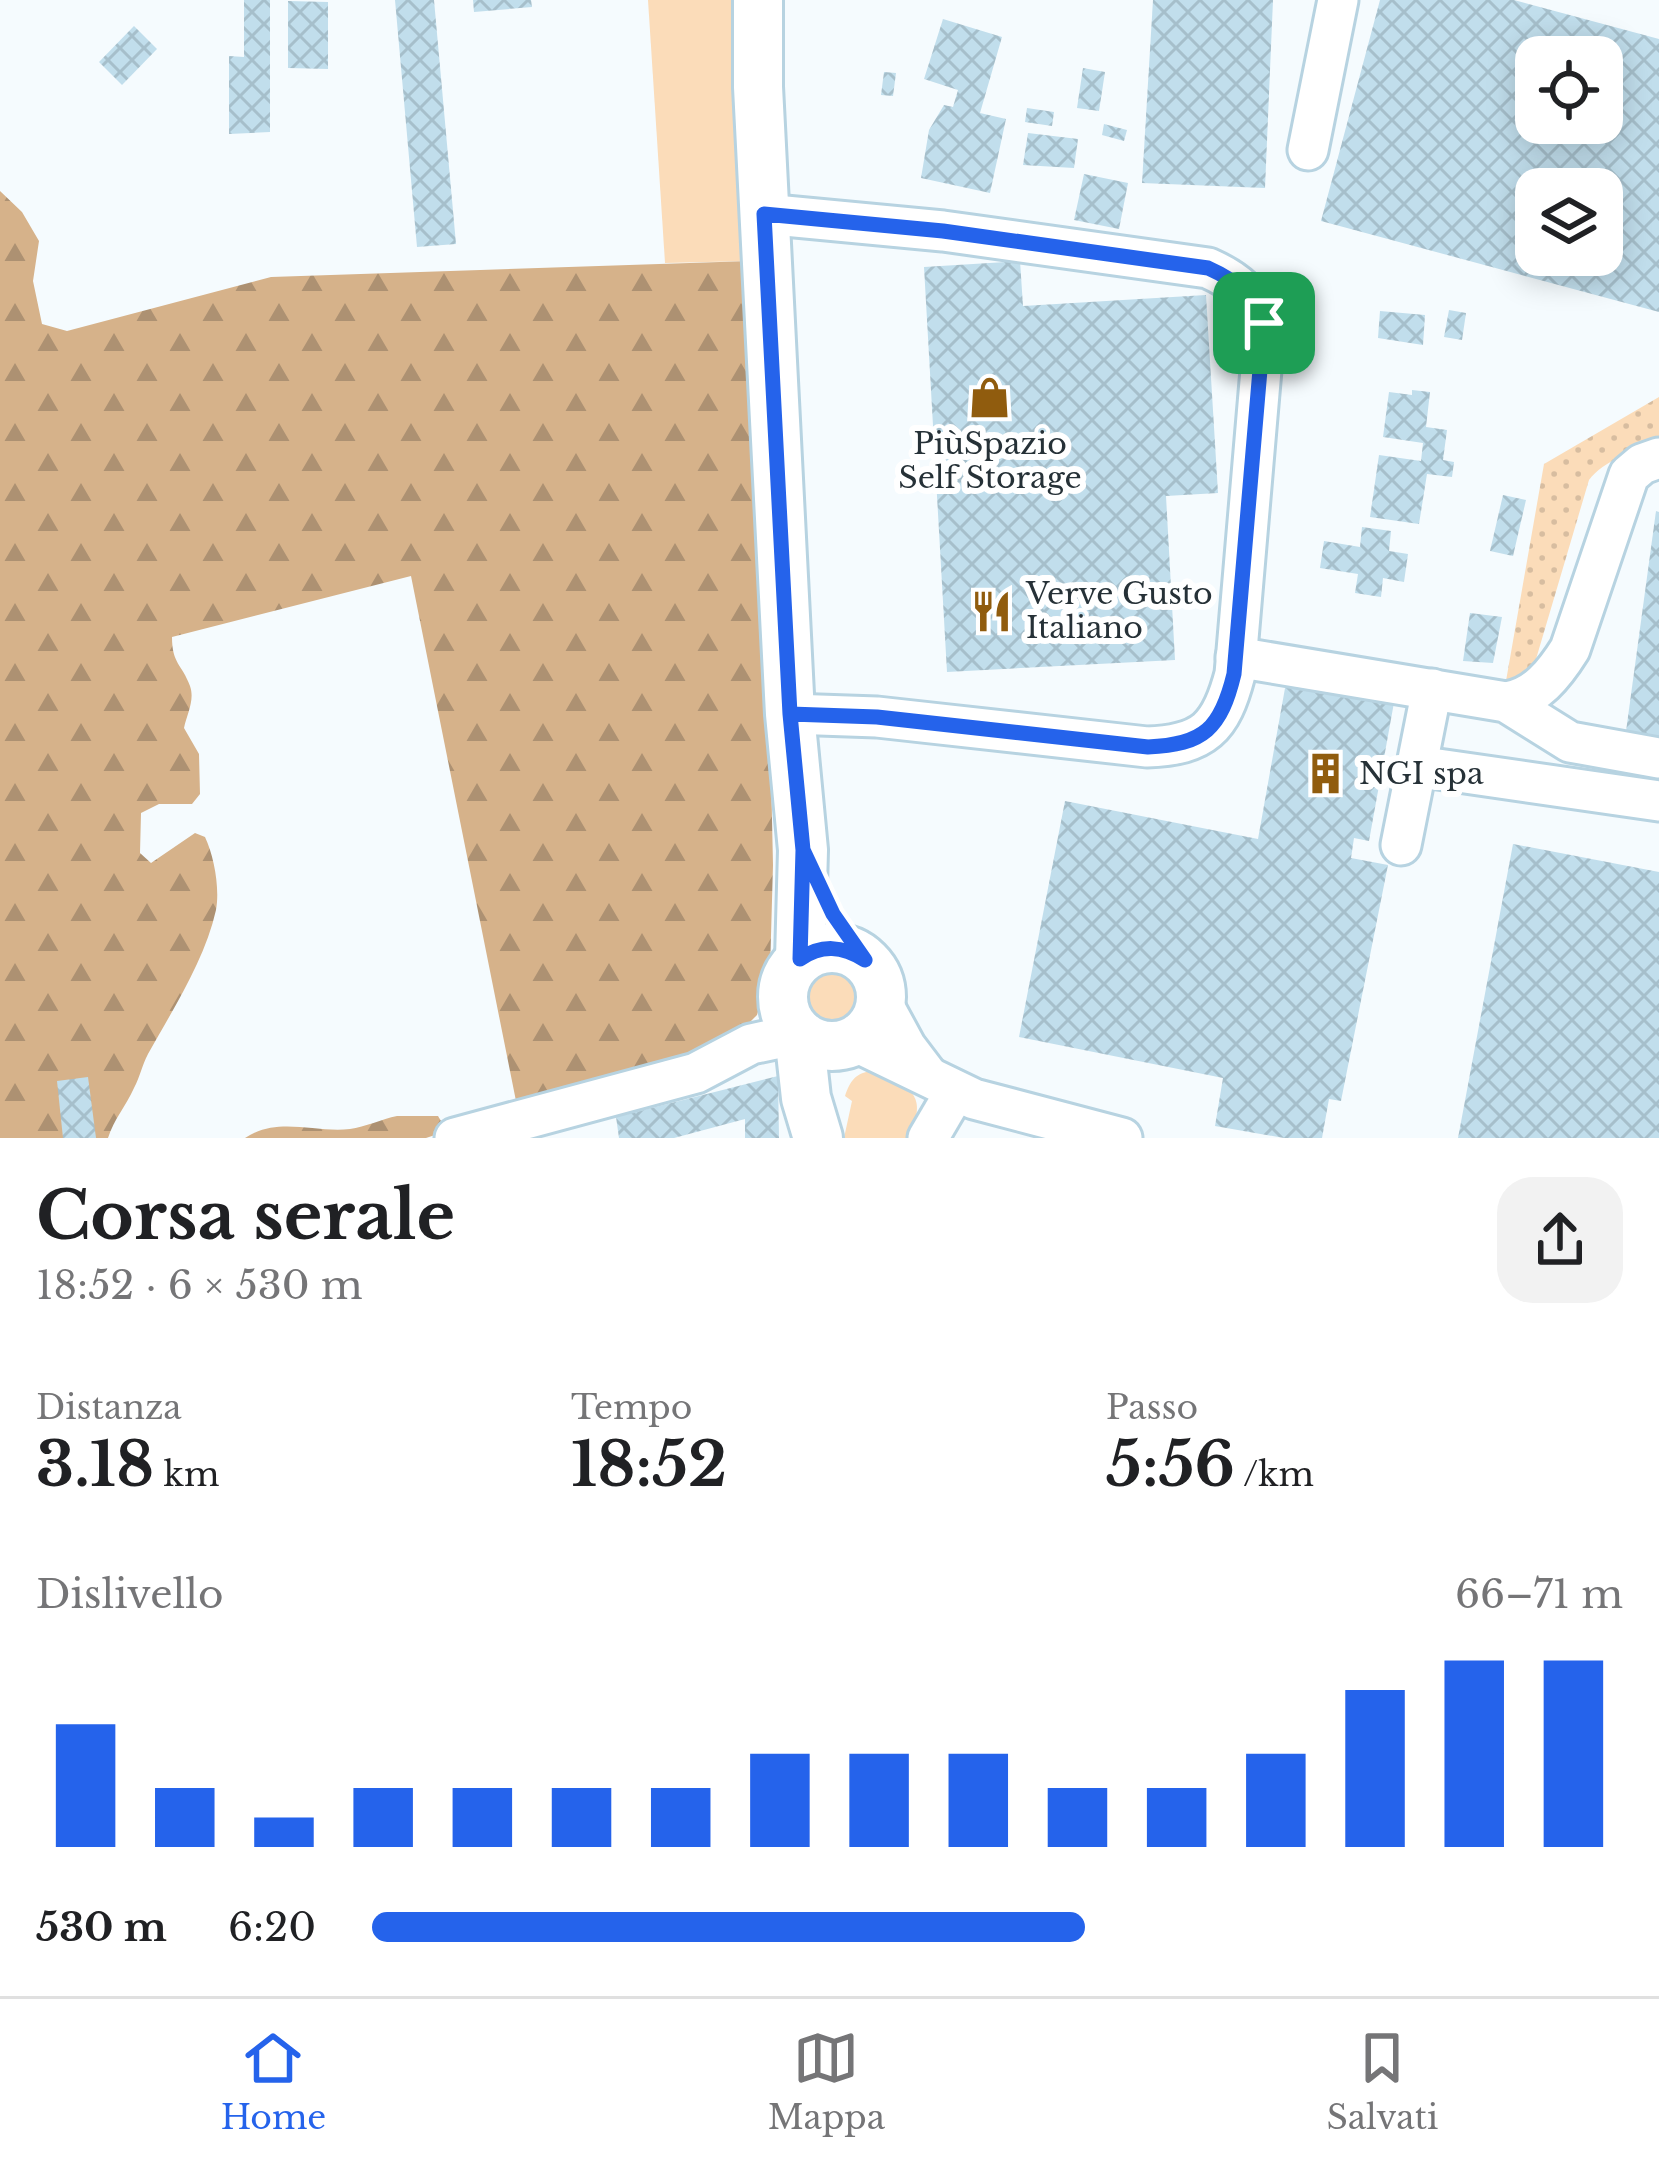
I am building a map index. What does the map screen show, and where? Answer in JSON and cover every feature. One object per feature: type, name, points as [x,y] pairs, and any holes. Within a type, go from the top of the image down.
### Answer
[{"type":"main road","points":[[758,0],[790,714],[803,850],[800,959]]},
{"type":"main road","points":[[803,850],[833,914],[873,981],[873,1025],[854,1041],[820,1138]]},
{"type":"main road","points":[[820,1138],[806,1098],[799,1034],[784,1012],[784,982],[800,959],[823,948],[838,948],[873,981]]},
{"type":"main road","points":[[799,1034],[824,1046],[854,1041]]},
{"type":"street","points":[[1308,150],[1337,0]]},
{"type":"street","points":[[764,214],[943,231],[1208,268],[1233,279],[1252,296],[1264,323],[1236,657],[1229,696],[1209,732],[1173,746],[1148,747],[853,711],[790,714]]},
{"type":"street","points":[[1236,657],[1521,700],[1570,650],[1629,476],[1642,464],[1659,458]]},
{"type":"street","points":[[1401,845],[1432,689]]},
{"type":"street","points":[[1507,701],[1570,742],[1659,758]]},
{"type":"street","points":[[1417,766],[1659,801]]},
{"type":"street","points":[[873,981],[906,1047],[944,1086]]},
{"type":"street","points":[[455,1138],[696,1073],[751,1044],[799,1034]]},
{"type":"street","points":[[854,1041],[944,1086],[1122,1138]]},
{"type":"street","points":[[928,1138],[944,1086]]},
{"type":"shaded area","points":[[648,0],[741,0],[750,261],[665,263]]},
{"type":"shaded area","points":[[1659,397],[1659,447],[1621,457],[1589,480],[1531,676],[1525,683],[1506,681],[1544,464]]},
{"type":"shaded area","points":[[833,971],[851,978],[858,996],[851,1014],[833,1021],[815,1014],[808,996],[815,978]]},
{"type":"shaded area","points":[[873,1071],[913,1094],[917,1111],[908,1138],[844,1138],[852,1101],[845,1096],[847,1091],[858,1075]]},
{"type":"green space","points":[[0,191],[22,212],[39,241],[33,281],[42,324],[67,331],[271,277],[750,261],[766,536],[773,865],[770,971],[757,1015],[735,1037],[704,1052],[518,1111],[411,576],[172,637],[191,691],[184,728],[199,754],[200,794],[192,804],[159,804],[141,813],[140,853],[151,863],[195,833],[205,837],[217,882],[211,929],[108,1138],[0,1138]]},
{"type":"green space","points":[[397,1116],[438,1116],[447,1131],[426,1138],[245,1138],[270,1128],[350,1129]]},
{"type":"building","points":[[244,0],[270,0],[270,132],[229,134],[229,56],[244,57]]},
{"type":"building","points":[[395,0],[434,0],[456,244],[417,247]]},
{"type":"building","points":[[473,0],[531,0],[532,7],[474,12]]},
{"type":"building","points":[[1153,0],[1273,0],[1265,188],[1142,183]]},
{"type":"building","points":[[1380,0],[1514,0],[1659,39],[1659,312],[1525,276],[1623,276],[1623,168],[1515,168],[1515,273],[1321,221]]},
{"type":"building","points":[[288,1],[328,2],[328,69],[288,68]]},
{"type":"building","points":[[943,19],[1002,37],[980,113],[1006,119],[990,193],[921,178],[929,130],[944,105],[953,107],[958,90],[924,79]]},
{"type":"building","points":[[134,26],[157,49],[122,85],[99,62]]},
{"type":"building","points":[[1083,68],[1105,72],[1099,111],[1077,108]]},
{"type":"building","points":[[884,72],[896,73],[893,96],[881,95]]},
{"type":"building","points":[[1027,108],[1054,112],[1052,126],[1025,122]]},
{"type":"building","points":[[1104,124],[1127,130],[1124,141],[1102,135]]},
{"type":"building","points":[[1028,133],[1078,139],[1074,168],[1023,165]]},
{"type":"building","points":[[1084,174],[1128,183],[1119,229],[1074,220]]},
{"type":"building","points":[[1020,261],[1023,306],[1206,295],[1218,493],[1166,496],[1175,660],[947,672],[924,267]]},
{"type":"building","points":[[1449,310],[1466,313],[1462,340],[1444,337]]},
{"type":"building","points":[[1380,311],[1425,315],[1423,345],[1378,338]]},
{"type":"building","points":[[1412,390],[1430,392],[1426,427],[1447,430],[1443,460],[1454,462],[1452,477],[1427,474],[1419,524],[1370,517],[1379,455],[1421,461],[1423,443],[1383,437],[1389,392],[1412,395]]},
{"type":"building","points":[[1503,495],[1526,500],[1513,556],[1490,551]]},
{"type":"building","points":[[1659,512],[1659,751],[1624,746]]},
{"type":"building","points":[[1362,527],[1391,531],[1389,551],[1408,554],[1404,582],[1383,578],[1381,597],[1355,593],[1358,574],[1320,568],[1324,541],[1360,547]]},
{"type":"building","points":[[1470,613],[1502,617],[1493,663],[1463,661]]},
{"type":"building","points":[[1287,677],[1395,697],[1369,841],[1354,838],[1351,858],[1388,865],[1341,1101],[1329,1099],[1322,1138],[1284,1138],[1215,1126],[1223,1078],[1019,1037],[1065,801],[1258,839]]},
{"type":"building","points":[[1513,844],[1659,872],[1659,1138],[1458,1138]]},
{"type":"building","points":[[778,1076],[779,1138],[745,1138],[745,1119],[674,1138],[619,1138],[616,1117]]},
{"type":"building","points":[[88,1077],[96,1138],[63,1138],[57,1081]]},
{"type":"place","name":"PiùSpazio Self Storage","points":[[990,398]]},
{"type":"place","name":"Verve Gusto Italiano","points":[[992,611]]},
{"type":"place","name":"NGI spa","points":[[1325,774]]},
{"type":"route","points":[[1264,323],[1234,674],[1223,712],[1209,732],[1173,746],[1148,747],[877,717],[790,714],[803,850],[833,914],[865,960],[838,948],[823,948],[800,959],[803,850],[790,714],[764,214],[943,231],[1208,268],[1233,279],[1252,296],[1264,323]]}]
